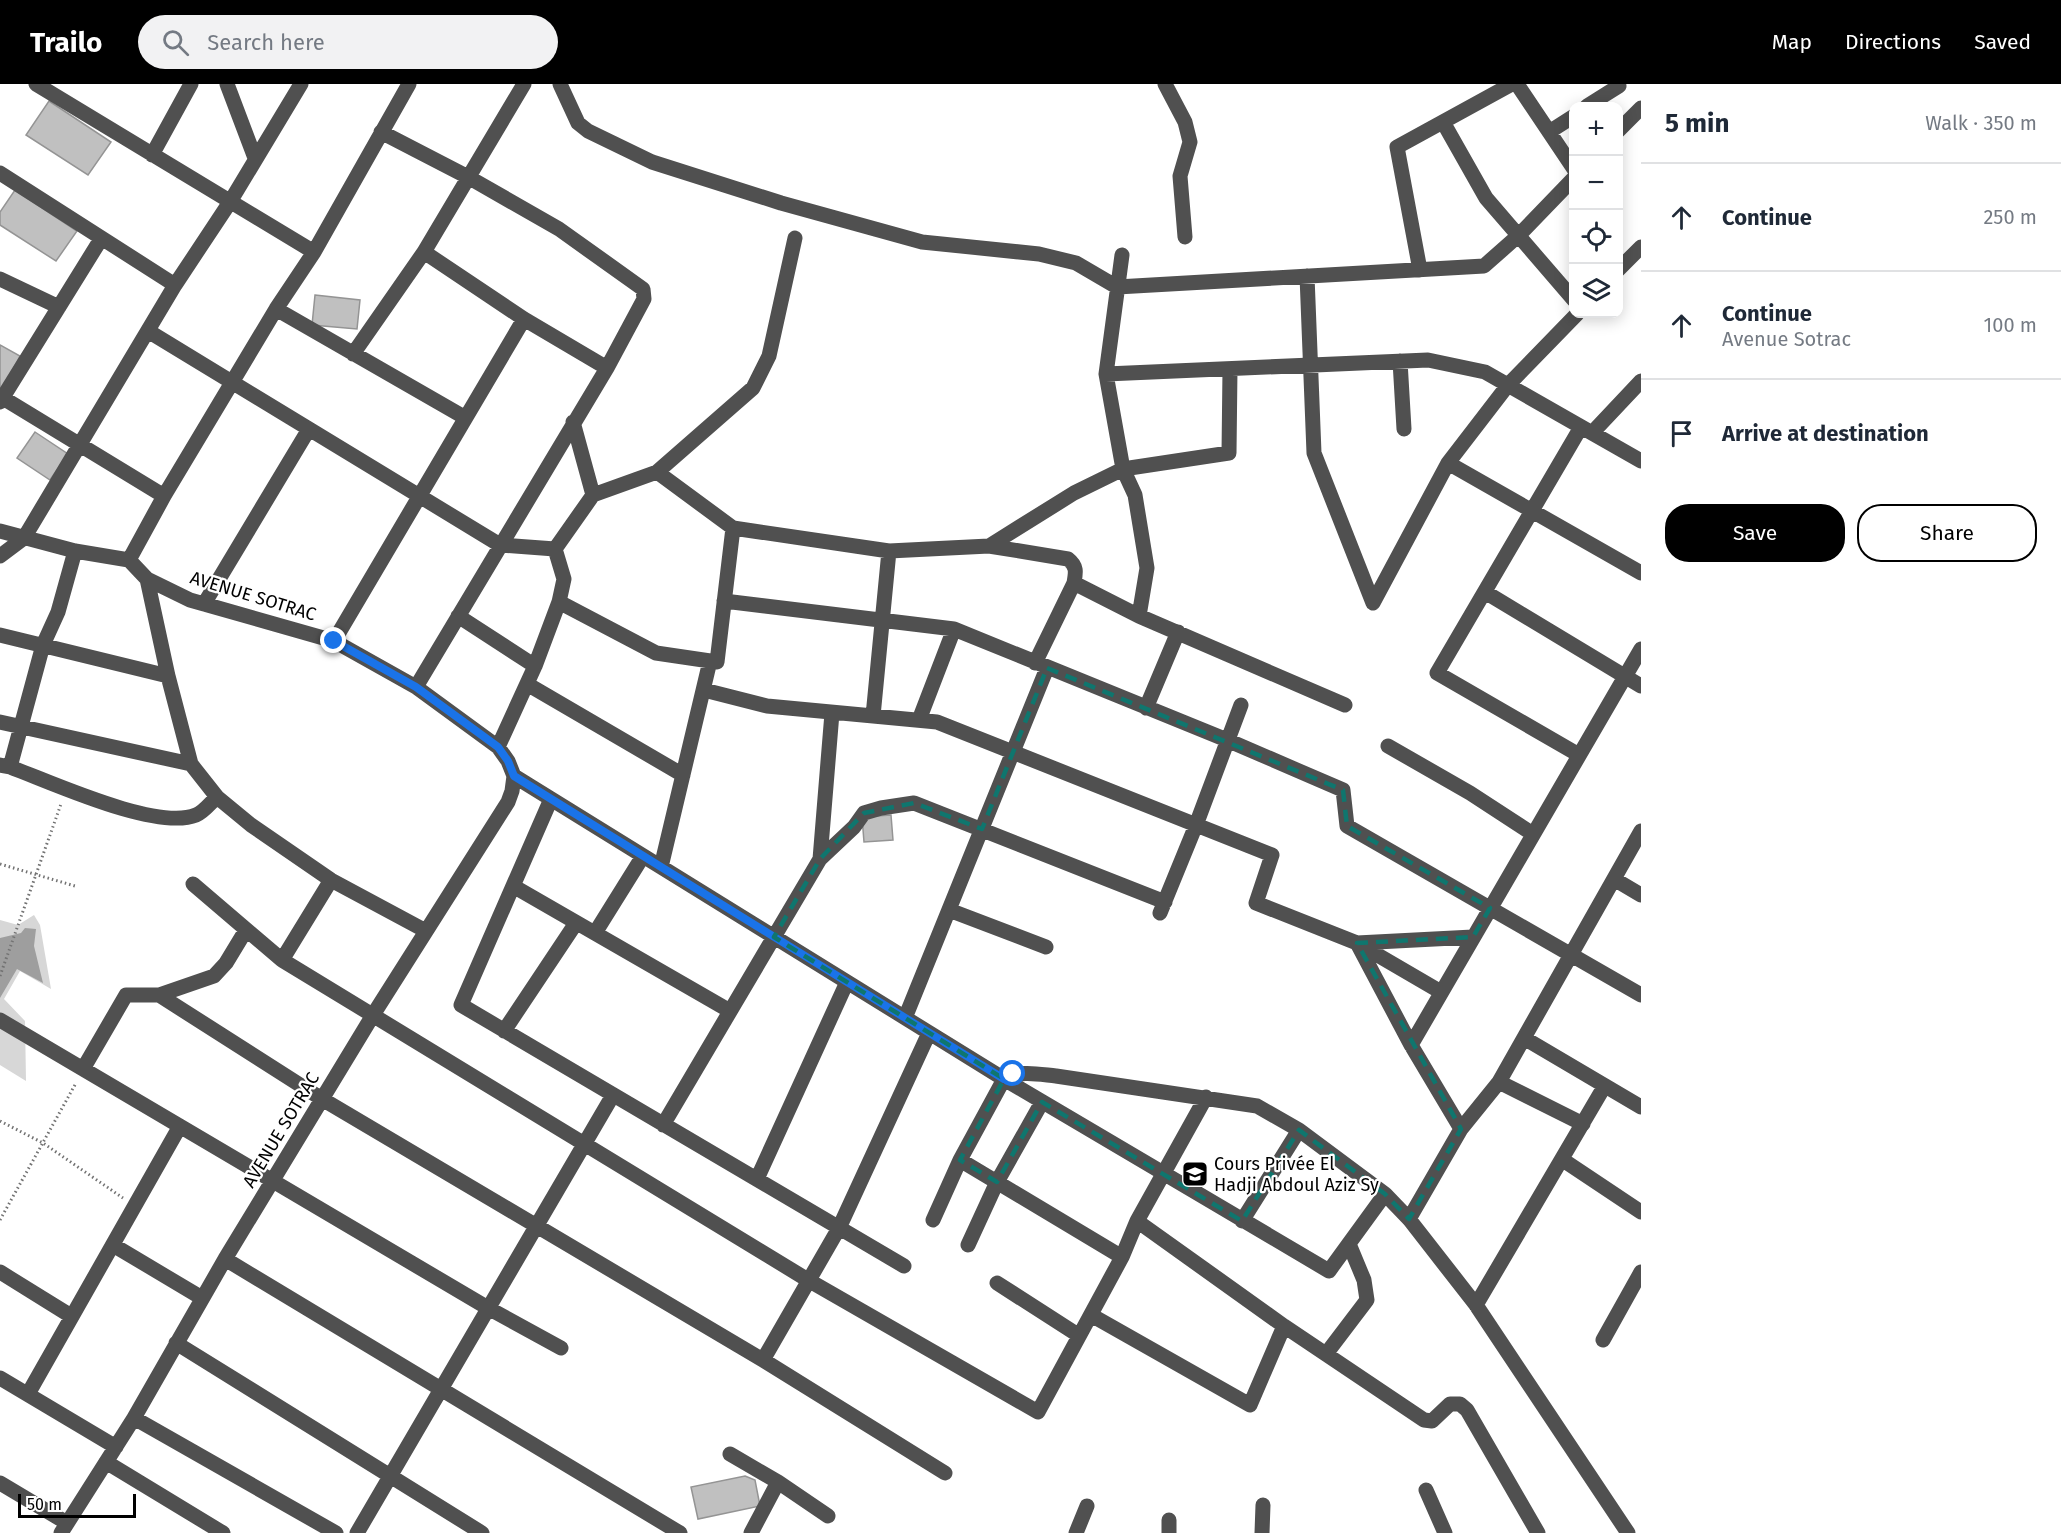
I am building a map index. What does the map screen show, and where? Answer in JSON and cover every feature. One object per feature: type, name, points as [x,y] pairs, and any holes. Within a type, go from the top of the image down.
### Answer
[{"type":"street","points":[[36,84],[314,252]]},
{"type":"street","points":[[152,155],[191,84]]},
{"type":"street","points":[[227,84],[255,158]]},
{"type":"street","points":[[0,556],[24,538],[176,285],[230,202],[301,84]]},
{"type":"street","points":[[129,560],[164,496],[276,309],[314,252],[409,84]]},
{"type":"street","points":[[353,354],[424,252],[524,84]]},
{"type":"street","points":[[560,84],[578,123],[588,131],[652,162],[781,203],[922,242],[1039,254],[1076,263],[1117,287],[1484,266],[1519,235],[1569,183]]},
{"type":"street","points":[[1165,84],[1185,122],[1190,142],[1180,176],[1185,237]]},
{"type":"street","points":[[1420,270],[1396,147],[1512,84]]},
{"type":"street","points":[[1517,84],[1569,162]]},
{"type":"street","points":[[1593,102],[1619,86]]},
{"type":"street","points":[[1623,126],[1640,111]]},
{"type":"street","points":[[1549,132],[1569,119]]},
{"type":"street","points":[[1443,122],[1486,198],[1569,294]]},
{"type":"street","points":[[381,132],[468,177],[559,229],[643,289],[644,299],[608,368],[573,422],[416,687]]},
{"type":"street","points":[[0,174],[176,285]]},
{"type":"street","points":[[555,549],[593,495],[657,472],[753,388],[769,357],[795,238]]},
{"type":"street","points":[[101,239],[1,400],[164,496]]},
{"type":"street","points":[[1623,265],[1641,247]]},
{"type":"street","points":[[424,252],[524,319],[608,368]]},
{"type":"street","points":[[1122,255],[1106,374],[1123,469],[1135,495],[1147,568],[1139,616]]},
{"type":"street","points":[[1306,276],[1314,453],[1373,603],[1448,463],[1508,385],[1573,318]]},
{"type":"street","points":[[0,279],[59,307]]},
{"type":"street","points":[[276,309],[464,417]]},
{"type":"street","points":[[334,641],[464,417],[524,319]]},
{"type":"street","points":[[148,331],[500,545],[555,549]]},
{"type":"street","points":[[1106,374],[1428,360],[1485,372],[1641,461]]},
{"type":"street","points":[[1400,361],[1404,429]]},
{"type":"street","points":[[989,546],[1074,493],[1123,469],[1230,453],[1230,369]]},
{"type":"street","points":[[1579,755],[1437,673],[1533,511],[1586,430],[1641,381]]},
{"type":"street","points":[[573,422],[593,495]]},
{"type":"street","points":[[204,604],[309,429]]},
{"type":"street","points":[[1448,463],[1641,573]]},
{"type":"street","points":[[657,472],[733,528],[889,551],[989,546],[1068,559],[1075,565],[1074,583],[1041,665],[1014,752],[904,1018]]},
{"type":"street","points":[[560,602],[656,653],[717,662],[733,528]]},
{"type":"street","points":[[0,531],[75,551],[129,560],[147,579],[168,676],[191,764],[217,797],[252,825],[331,880],[426,931]]},
{"type":"street","points":[[498,747],[535,666],[560,602],[564,579],[555,549]]},
{"type":"street","points":[[75,551],[58,612],[44,645],[22,727],[5,766],[113,807],[156,816],[182,818],[198,815],[217,797]]},
{"type":"street","points":[[873,716],[889,551]]},
{"type":"street","name":"AVENUE SOTRAC","points":[[64,1528],[134,1418],[225,1259],[373,1015],[508,802],[514,776],[508,761],[498,747],[416,687],[334,641],[190,600],[147,579]]},
{"type":"street","points":[[1074,583],[1139,616],[1346,705]]},
{"type":"street","points":[[1485,592],[1641,686]]},
{"type":"street","points":[[724,601],[954,628],[1227,740],[1343,790],[1343,808],[1347,826],[1641,995]]},
{"type":"street","points":[[458,616],[535,666]]},
{"type":"street","points":[[919,720],[954,628]]},
{"type":"street","points":[[1146,708],[1178,632]]},
{"type":"street","points":[[0,635],[168,676]]},
{"type":"street","points":[[1411,1045],[1641,649]]},
{"type":"street","points":[[661,867],[711,661]]},
{"type":"street","points":[[527,684],[683,775]]},
{"type":"street","points":[[704,690],[767,706],[937,722],[1272,855],[1256,903],[1357,943],[1441,992]]},
{"type":"street","points":[[663,1125],[820,859],[854,827],[864,813],[914,803],[982,829],[1162,908],[1241,705]]},
{"type":"street","points":[[820,859],[832,713]]},
{"type":"street","points":[[0,722],[191,764]]},
{"type":"street","points":[[1388,746],[1533,834]]},
{"type":"street","points":[[514,776],[1004,1079],[1329,1271],[1385,1194]]},
{"type":"street","points":[[551,799],[461,1005],[904,1266]]},
{"type":"street","points":[[1409,1220],[1461,1129],[1499,1082],[1641,831]]},
{"type":"street","points":[[595,933],[643,856]]},
{"type":"street","points":[[1614,879],[1641,895]]},
{"type":"street","points":[[282,960],[331,880]]},
{"type":"street","points":[[192,884],[282,960],[808,1280],[1038,1412],[1122,1257],[1137,1221],[1206,1097]]},
{"type":"street","points":[[513,886],[730,1011]]},
{"type":"street","points":[[949,910],[1046,947]]},
{"type":"street","points":[[504,1031],[576,922]]},
{"type":"street","points":[[83,1069],[126,995],[159,995],[214,976],[226,963],[246,930]]},
{"type":"street","points":[[1357,943],[1473,937]]},
{"type":"street","points":[[1357,943],[1411,1045],[1461,1129]]},
{"type":"street","points":[[757,1179],[847,982]]},
{"type":"street","points":[[159,995],[322,1099],[763,1360],[945,1473]]},
{"type":"street","points":[[0,1020],[489,1308],[561,1348]]},
{"type":"street","points":[[763,1360],[839,1228],[929,1033]]},
{"type":"street","points":[[1524,1038],[1641,1107]]},
{"type":"street","points":[[933,1220],[960,1160],[1004,1079],[1013,1074],[1026,1072],[1257,1106],[1299,1130],[1385,1194],[1409,1220],[1476,1305],[1628,1533]]},
{"type":"street","points":[[1499,1082],[1583,1124]]},
{"type":"street","points":[[1476,1305],[1604,1087]]},
{"type":"street","points":[[357,1533],[613,1095]]},
{"type":"street","points":[[968,1245],[997,1182],[1042,1102]]},
{"type":"street","points":[[28,1394],[180,1126]]},
{"type":"street","points":[[1242,1221],[1299,1130]]},
{"type":"street","points":[[960,1160],[1122,1257]]},
{"type":"street","points":[[1563,1160],[1641,1212]]},
{"type":"street","points":[[1137,1221],[1284,1326],[1424,1420],[1437,1419],[1450,1404],[1460,1404],[1467,1410],[1538,1533]]},
{"type":"street","points":[[1326,1354],[1366,1300],[1364,1280],[1349,1244]]},
{"type":"street","points":[[113,1245],[202,1298]]},
{"type":"street","points":[[225,1259],[670,1530]]},
{"type":"street","points":[[0,1272],[71,1316]]},
{"type":"street","points":[[1603,1340],[1641,1272]]},
{"type":"street","points":[[997,1283],[1078,1335]]},
{"type":"street","points":[[1091,1315],[1250,1405],[1284,1326]]},
{"type":"street","points":[[176,1343],[482,1533]]},
{"type":"street","points":[[0,1378],[116,1447]]},
{"type":"street","points":[[134,1418],[336,1533]]},
{"type":"street","points":[[730,1454],[778,1482],[828,1516]]},
{"type":"street","points":[[106,1462],[223,1533]]},
{"type":"street","points":[[751,1533],[778,1482]]},
{"type":"street","points":[[0,1483],[64,1528]]},
{"type":"street","points":[[1426,1490],[1445,1533]]},
{"type":"street","points":[[1262,1533],[1263,1505]]},
{"type":"street","points":[[1076,1533],[1087,1506]]},
{"type":"path","points":[[0,976],[67,788]]},
{"type":"path","points":[[0,864],[75,886]]},
{"type":"path","points":[[0,1220],[83,1069]]},
{"type":"path","points":[[0,1120],[43,1143],[134,1206]]},
{"type":"highlighted area","points":[[1047,668],[1343,790],[1347,826],[1490,908],[1473,937],[1357,943],[1461,1129],[1409,1219],[1385,1194],[1299,1130],[1242,1221],[1042,1102],[997,1182],[960,1160],[1004,1079],[774,937],[820,859],[864,813],[914,803],[982,829]]},
{"type":"shaded area","points":[[34,915],[40,925],[51,989],[20,971],[4,999],[25,1021],[26,1081],[0,1065],[0,920],[18,925]]},
{"type":"shaded area","points":[[25,928],[36,929],[34,946],[43,983],[17,969],[0,998],[0,938],[21,933]]},
{"type":"building","points":[[49,101],[111,142],[88,175],[26,135]]},
{"type":"building","points":[[15,190],[77,231],[56,261],[0,225],[0,212]]},
{"type":"building","points":[[315,295],[360,300],[357,329],[312,325]]},
{"type":"building","points":[[0,345],[20,356],[2,390],[0,389]]},
{"type":"building","points":[[35,432],[68,454],[50,480],[17,458]]},
{"type":"building","points":[[891,815],[893,840],[864,842],[862,817]]},
{"type":"building","points":[[745,1476],[755,1480],[760,1506],[698,1519],[691,1487]]},
{"type":"place","name":"Cours Privée El Hadji Abdoul Aziz Sy","points":[[1195,1174]]},
{"type":"route","points":[[334,641],[416,687],[498,747],[508,761],[514,776],[1004,1079],[1013,1074]]}]
